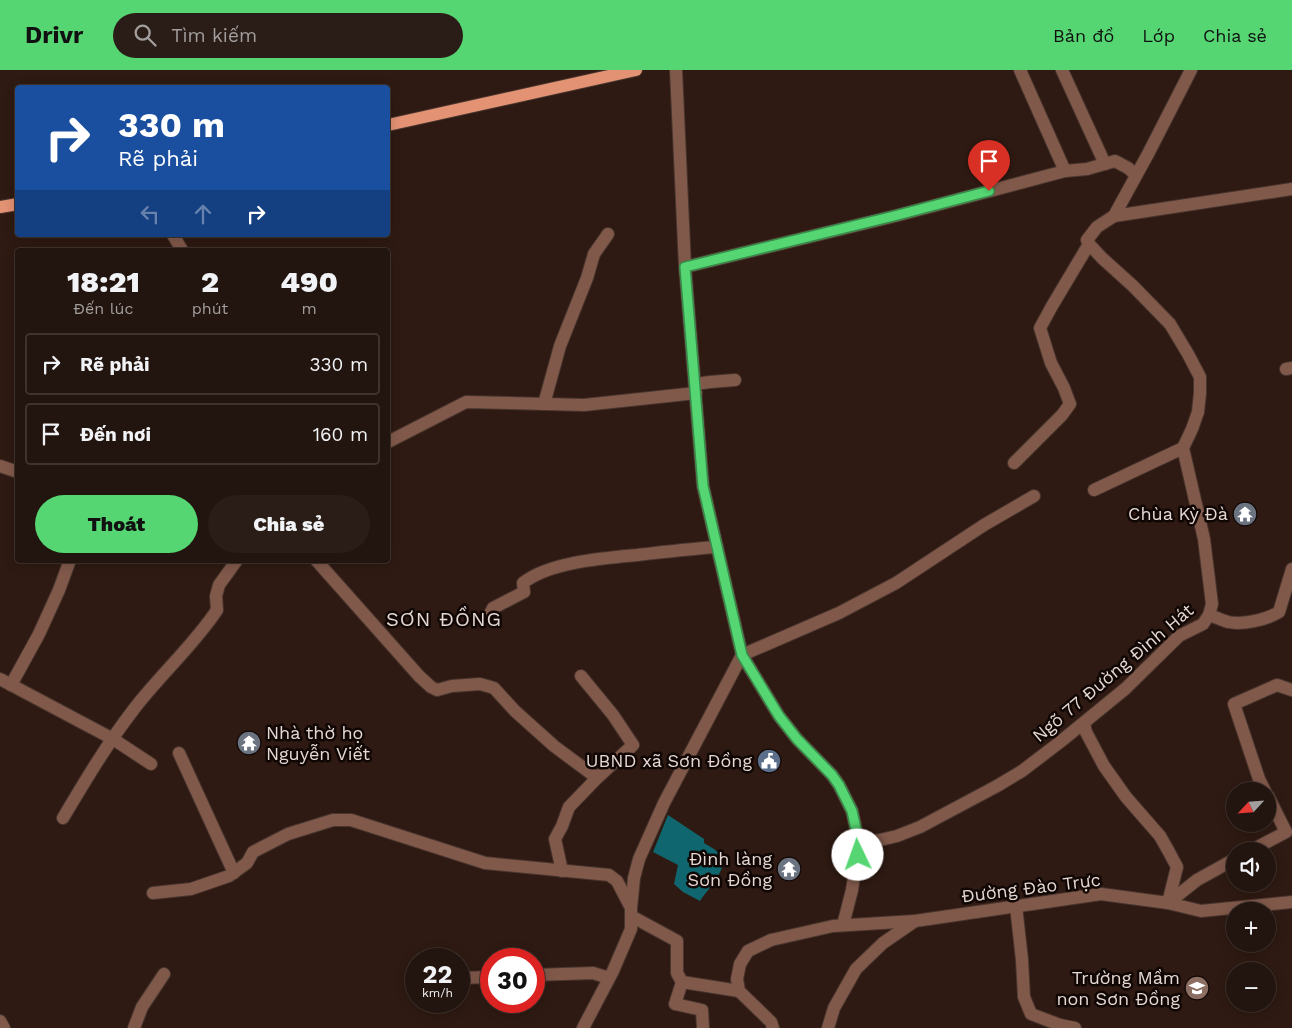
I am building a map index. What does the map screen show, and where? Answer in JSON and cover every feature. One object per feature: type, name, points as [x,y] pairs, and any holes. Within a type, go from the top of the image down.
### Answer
[{"type":"main road","points":[[390,125],[636,70]]},
{"type":"main road","points":[[0,207],[15,204]]},
{"type":"street","points":[[676,70],[685,267],[703,486],[742,655],[779,716],[797,739],[832,775],[852,811],[859,843],[852,890],[843,925]]},
{"type":"street","points":[[1020,70],[1065,171]]},
{"type":"street","points":[[1062,70],[1104,164]]},
{"type":"street","points":[[1094,490],[1183,448],[1198,412],[1200,377],[1170,324],[1102,258],[1087,240],[1097,228],[1114,216],[1191,70]]},
{"type":"street","points":[[685,267],[894,216],[1065,171],[1087,169],[1115,160],[1136,175]]},
{"type":"street","points":[[1114,216],[1292,189]]},
{"type":"street","points":[[544,404],[560,346],[587,278],[594,254],[608,234]]},
{"type":"street","points":[[1014,463],[1062,415],[1070,404],[1051,363],[1040,328],[1089,244]]},
{"type":"street","points":[[390,441],[466,402],[584,405],[696,389],[736,380]]},
{"type":"street","name":"Ngõ 77 Đường Đình Hát","points":[[859,843],[889,838],[920,827],[1022,771],[1125,689],[1179,636],[1202,624],[1209,615],[1212,604],[1204,539],[1183,448]]},
{"type":"street","points":[[0,466],[15,471]]},
{"type":"street","points":[[583,1028],[631,930],[634,878],[639,860],[664,803],[742,655],[839,613],[896,583],[984,525],[1034,496]]},
{"type":"street","points":[[489,616],[492,608],[524,592],[523,583],[528,579],[559,567],[598,558],[717,547]]},
{"type":"street","points":[[69,563],[39,634],[5,682],[113,739],[151,764]]},
{"type":"street","points":[[63,818],[94,766],[135,708],[205,628],[218,610],[216,596],[219,585],[235,563]]},
{"type":"street","points":[[319,563],[419,676],[431,687],[437,690],[452,686],[480,684],[494,688],[554,746],[597,778]]},
{"type":"street","points":[[1209,615],[1229,622],[1246,622],[1271,617],[1279,612],[1292,568]]},
{"type":"street","points":[[562,871],[555,839],[569,808],[597,778],[633,745],[613,715],[581,676]]},
{"type":"street","points":[[1260,782],[1234,704],[1277,685],[1292,690]]},
{"type":"street","points":[[1084,723],[1086,732],[1104,766],[1126,797],[1160,836],[1177,868],[1168,903]]},
{"type":"street","points":[[179,754],[234,872]]},
{"type":"street","points":[[1267,842],[1286,832],[1276,812]]},
{"type":"street","points":[[153,893],[191,889],[229,876],[248,864],[253,852],[288,834],[333,820],[351,820],[485,863],[609,875],[617,881],[631,912],[677,941],[676,973],[682,982],[739,991],[771,1022],[773,1028]]},
{"type":"street","points":[[1168,903],[1197,880],[1226,864]]},
{"type":"street","name":"Đường Đào Trực","points":[[828,1028],[834,1008],[856,969],[883,942],[915,921],[1101,894],[1168,903],[1201,911],[1292,902]]},
{"type":"street","points":[[1016,906],[1024,998],[1031,1014],[1060,1025],[1075,1028]]},
{"type":"street","points":[[739,991],[737,979],[740,964],[748,951],[770,940],[833,926],[915,921]]},
{"type":"street","points":[[545,975],[593,973],[609,978]]},
{"type":"street","points":[[134,1028],[142,1007],[164,974]]},
{"type":"street","points":[[682,982],[675,1004],[702,1010],[703,1028]]},
{"type":"street","points":[[0,1021],[4,1028]]},
{"type":"water","points":[[668,815],[704,839],[704,843],[724,858],[721,870],[700,901],[683,892],[674,884],[678,865],[653,852]]},
{"type":"place","name":"Chùa Kỳ Đà","points":[[1245,514]]},
{"type":"place","name":"Nhà thờ họ Nguyễn Viết","points":[[249,743]]},
{"type":"place","name":"UBND xã Sơn Đồng","points":[[769,761]]},
{"type":"place","name":"Đình làng Sơn Đồng","points":[[789,869]]},
{"type":"place","name":"Trường Mầm non Sơn Đồng","points":[[1197,988]]},
{"type":"district","name":"SƠN ĐỒNG","points":[[444,619]]},
{"type":"route","points":[[858,855],[859,843],[852,811],[839,785],[832,775],[797,739],[779,716],[742,655],[703,486],[685,267],[989,191]]}]
